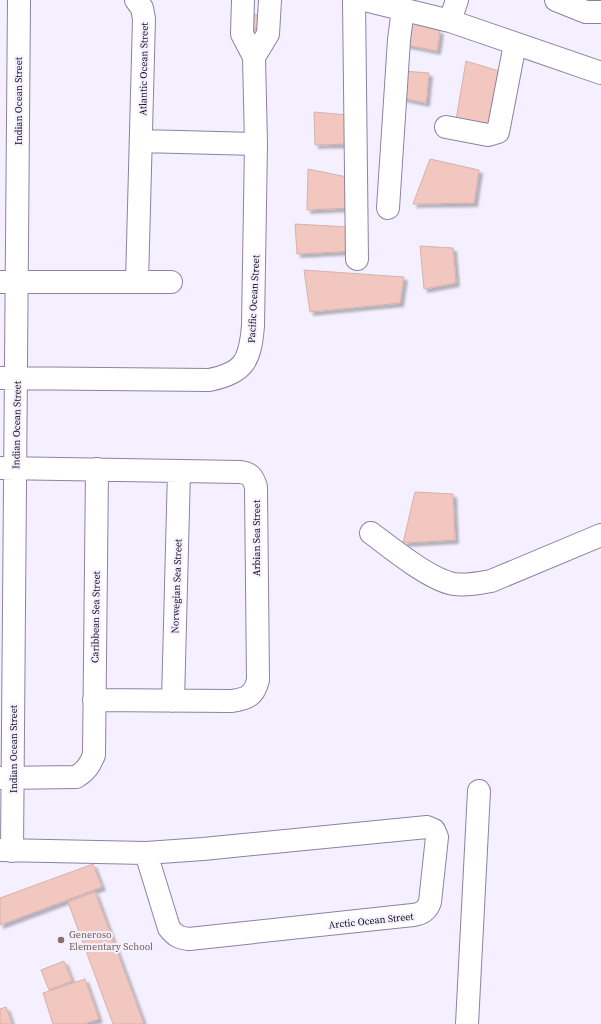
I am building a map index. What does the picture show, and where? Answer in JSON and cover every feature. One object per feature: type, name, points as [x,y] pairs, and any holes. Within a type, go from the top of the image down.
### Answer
[{"type":"street","name":"Indian Ocean Street","points":[[6,850],[8,282],[19,0]]},
{"type":"street","name":"Atlantic Ocean Street","points":[[136,0],[142,8],[144,19],[137,282]]},
{"type":"street","points":[[243,0],[242,34],[254,57]]},
{"type":"street","points":[[254,57],[268,34],[270,0]]},
{"type":"street","points":[[354,0],[357,259]]},
{"type":"street","points":[[365,0],[418,8],[450,21],[601,73]]},
{"type":"street","points":[[450,21],[457,0]]},
{"type":"street","points":[[556,0],[586,12],[601,12]]},
{"type":"street","points":[[388,208],[399,40],[418,8]]},
{"type":"street","points":[[446,127],[488,135],[498,132],[515,44]]},
{"type":"street","name":"Pacific Ocean Street","points":[[8,378],[209,380],[223,377],[237,370],[247,358],[252,343],[255,287],[256,144],[254,57]]},
{"type":"street","points":[[141,140],[256,144]]},
{"type":"street","points":[[8,282],[171,282]]},
{"type":"street","name":"Arbian Sea Street","points":[[8,468],[240,472],[247,473],[252,476],[254,480],[256,487],[258,680],[256,689],[251,695],[242,700],[232,701],[94,700]]},
{"type":"street","name":"Caribbean Sea Street","points":[[6,778],[76,777],[83,773],[90,765],[94,754],[97,469]]},
{"type":"street","name":"Norwegian Sea Street","points":[[173,701],[180,471]]},
{"type":"street","points":[[371,533],[423,570],[439,579],[455,584],[473,584],[491,581],[601,535]]},
{"type":"street","points":[[467,1024],[479,791]]},
{"type":"street","name":"Arctic Ocean Street","points":[[6,850],[146,853],[427,827],[434,830],[437,837],[430,902],[429,907],[424,912],[412,915],[189,939],[180,938],[169,928],[146,853]]},
{"type":"building","points":[[251,14],[262,15],[261,29],[251,28]]},
{"type":"building","points":[[408,18],[440,31],[437,51],[402,44]]},
{"type":"building","points":[[466,61],[499,71],[495,124],[456,120]]},
{"type":"building","points":[[404,71],[429,73],[426,103],[402,98]]},
{"type":"building","points":[[314,112],[347,115],[349,144],[315,145]]},
{"type":"building","points":[[430,159],[479,170],[474,203],[413,204]]},
{"type":"building","points":[[308,169],[352,178],[347,208],[307,210]]},
{"type":"building","points":[[295,224],[348,227],[352,251],[297,254]]},
{"type":"building","points":[[420,246],[453,248],[456,283],[424,289]]},
{"type":"building","points":[[304,270],[404,277],[400,303],[310,312]]},
{"type":"building","points":[[415,492],[453,494],[455,540],[403,543]]},
{"type":"building","points":[[93,864],[102,887],[0,925],[0,898]]},
{"type":"building","points":[[95,892],[144,1024],[113,1024],[68,902]]},
{"type":"building","points":[[64,961],[72,981],[49,990],[41,970]]},
{"type":"building","points":[[85,979],[99,1019],[83,1024],[53,1024],[43,993]]},
{"type":"building","points":[[6,1007],[12,1024],[0,1024],[0,1009]]},
{"type":"place","name":"Generoso Elementary School","points":[[61,940]]}]
